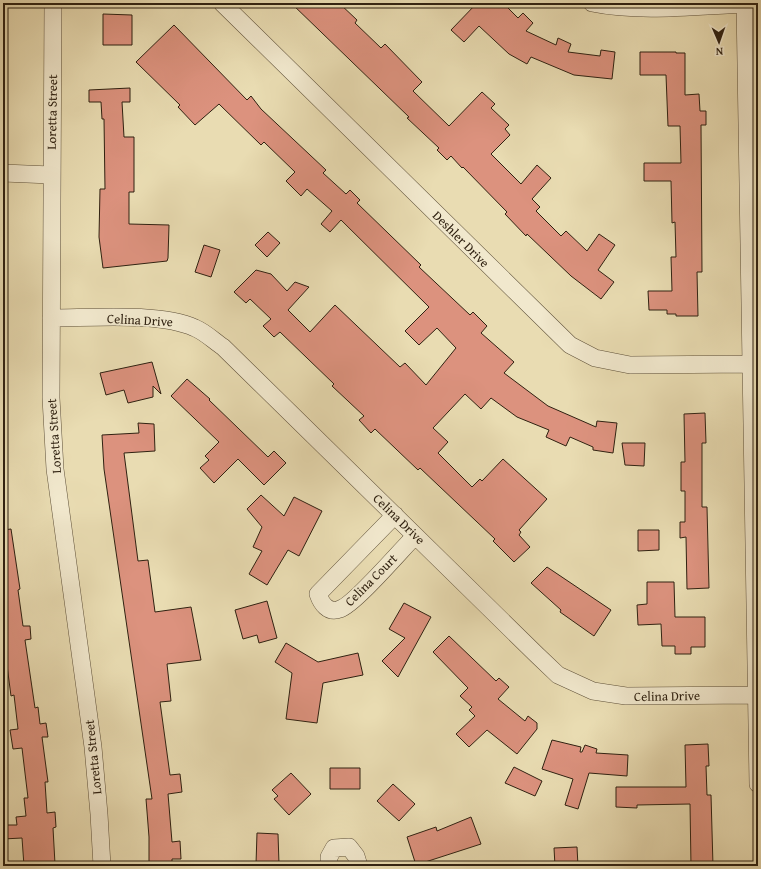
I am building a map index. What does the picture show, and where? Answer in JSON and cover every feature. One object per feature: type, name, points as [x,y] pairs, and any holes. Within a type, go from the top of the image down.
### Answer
[{"type":"street","name":"Loretta Street","points":[[53,3],[51,398],[55,469],[93,747],[102,866]]},
{"type":"street","name":"Deshler Drive","points":[[222,3],[570,344],[595,358],[630,365],[751,364]]},
{"type":"street","points":[[592,3],[622,6],[661,7],[744,4],[758,784]]},
{"type":"street","points":[[3,173],[51,175]]},
{"type":"street","name":"Celina Drive","points":[[51,318],[156,318],[177,322],[196,328],[223,347],[558,675],[585,689],[626,696],[756,695]]},
{"type":"street","name":"Celina Court","points":[[395,516],[318,594],[320,601],[326,608],[333,610],[340,609],[354,600],[415,536]]},
{"type":"street","points":[[329,866],[329,857],[334,848],[349,847],[356,856],[359,866]]},
{"type":"green space","points":[[756,3],[758,3],[758,135]]},
{"type":"building","points":[[291,3],[339,3],[357,20],[355,23],[381,48],[385,44],[422,82],[413,91],[449,126],[482,92],[495,104],[491,108],[509,125],[505,129],[510,135],[491,154],[521,184],[537,165],[551,178],[532,199],[540,207],[536,211],[561,236],[566,231],[587,251],[599,234],[615,245],[598,270],[614,282],[601,299],[571,276],[527,234],[526,236],[505,214],[507,212],[463,167],[462,168],[451,156],[447,160],[437,150],[439,148],[407,118],[409,117]]},
{"type":"building","points":[[477,3],[503,3],[518,18],[523,13],[533,23],[526,31],[556,45],[558,38],[571,44],[568,52],[600,56],[601,50],[615,52],[612,79],[574,75],[531,57],[527,64],[509,54],[479,26],[464,42],[451,30]]},
{"type":"building","points":[[103,14],[132,15],[132,45],[103,45]]},
{"type":"building","points":[[174,25],[247,100],[251,96],[261,109],[326,170],[323,173],[346,194],[350,190],[360,200],[357,203],[421,265],[419,267],[470,315],[473,312],[487,326],[481,333],[514,362],[504,373],[548,406],[596,427],[597,421],[617,423],[613,453],[593,450],[593,447],[570,437],[566,446],[546,437],[549,430],[517,417],[491,398],[481,409],[465,394],[433,428],[448,442],[438,453],[472,487],[480,479],[482,481],[503,459],[547,499],[519,530],[521,532],[519,535],[530,547],[514,562],[493,541],[495,539],[420,468],[418,470],[375,429],[371,433],[359,420],[364,416],[332,386],[334,384],[280,332],[274,337],[263,326],[271,319],[250,299],[246,303],[234,292],[256,270],[271,274],[287,291],[295,282],[309,287],[288,310],[310,332],[335,305],[400,367],[405,363],[426,385],[456,348],[437,328],[419,345],[405,331],[429,307],[341,220],[330,232],[321,224],[332,211],[307,189],[301,196],[286,181],[295,172],[264,142],[261,145],[219,104],[195,125],[178,107],[180,105],[136,62]]},
{"type":"building","points":[[640,52],[685,53],[685,95],[699,94],[700,111],[706,111],[706,125],[701,125],[702,272],[697,272],[698,316],[676,316],[676,314],[667,314],[667,310],[649,310],[648,291],[672,291],[671,257],[676,257],[675,222],[672,223],[671,181],[644,181],[644,163],[681,163],[680,126],[668,126],[666,75],[640,75]]},
{"type":"building","points":[[130,88],[130,102],[122,102],[124,137],[134,137],[134,192],[129,192],[129,224],[169,225],[168,258],[167,261],[103,268],[99,237],[100,189],[105,189],[104,119],[102,119],[101,102],[89,102],[89,90]]},
{"type":"building","points":[[268,232],[280,243],[267,257],[255,245]]},
{"type":"building","points":[[204,245],[220,250],[211,277],[195,272]]},
{"type":"building","points":[[152,362],[161,394],[153,386],[153,397],[128,403],[124,390],[106,395],[100,373]]},
{"type":"building","points":[[187,379],[210,399],[209,400],[268,457],[274,451],[286,463],[264,485],[238,459],[214,483],[200,468],[209,460],[205,456],[219,442],[171,396]]},
{"type":"building","points":[[705,413],[706,443],[702,443],[702,507],[707,507],[709,588],[687,589],[686,537],[680,538],[680,522],[685,522],[685,491],[681,491],[681,462],[685,462],[684,414]]},
{"type":"building","points":[[138,423],[154,424],[155,451],[124,453],[138,561],[148,560],[155,612],[191,607],[201,660],[167,664],[171,701],[160,702],[170,775],[180,774],[182,792],[168,794],[172,842],[180,841],[181,859],[172,859],[172,866],[149,866],[149,837],[146,799],[152,799],[104,469],[102,435],[139,433]]},
{"type":"building","points":[[622,443],[645,443],[644,466],[625,465]]},
{"type":"building","points":[[261,495],[284,516],[294,497],[322,511],[299,556],[288,550],[267,585],[249,574],[262,551],[253,547],[262,527],[247,509]]},
{"type":"building","points":[[11,529],[20,589],[18,590],[23,626],[30,626],[31,639],[25,640],[35,708],[38,707],[40,724],[46,723],[48,737],[42,737],[48,782],[45,782],[47,813],[55,812],[56,827],[53,828],[55,864],[52,864],[52,866],[24,866],[22,838],[3,839],[3,825],[17,825],[16,817],[26,816],[24,798],[28,798],[22,748],[13,749],[10,730],[18,729],[14,695],[11,696],[5,650],[3,651],[3,530]]},
{"type":"building","points":[[638,530],[659,530],[659,550],[638,551]]},
{"type":"building","points":[[547,567],[611,610],[594,636],[560,612],[561,610],[531,583]]},
{"type":"building","points":[[647,582],[674,582],[675,617],[705,617],[705,647],[691,647],[691,654],[675,654],[675,646],[662,646],[661,624],[638,625],[637,605],[647,604]]},
{"type":"building","points":[[267,601],[277,638],[259,643],[257,635],[243,639],[235,610]]},
{"type":"building","points":[[404,603],[431,617],[398,677],[382,661],[405,638],[389,629]]},
{"type":"building","points":[[449,636],[496,681],[499,678],[509,687],[498,699],[525,721],[528,716],[537,723],[537,729],[517,754],[487,730],[469,747],[456,734],[475,716],[469,710],[472,707],[460,696],[468,688],[433,652]]},
{"type":"building","points":[[286,643],[318,662],[358,653],[363,675],[323,683],[317,723],[286,719],[292,673],[275,662]]},
{"type":"building","points":[[552,740],[581,747],[580,752],[582,752],[585,745],[597,749],[596,753],[628,755],[627,776],[589,773],[578,809],[565,805],[573,779],[542,769]]},
{"type":"building","points":[[708,744],[709,766],[706,766],[707,795],[711,795],[713,866],[691,866],[690,804],[637,805],[637,808],[616,807],[616,787],[686,787],[685,745]]},
{"type":"building","points":[[514,767],[542,781],[535,796],[505,783]]},
{"type":"building","points":[[330,768],[360,768],[360,789],[330,789]]},
{"type":"building","points":[[291,773],[311,794],[289,815],[274,799],[278,796],[272,790]]},
{"type":"building","points":[[393,784],[415,804],[399,821],[377,801]]},
{"type":"building","points":[[471,817],[481,844],[416,865],[407,837],[436,827],[437,831]]},
{"type":"building","points":[[257,833],[278,834],[279,864],[256,864]]},
{"type":"building","points":[[577,847],[578,866],[555,866],[554,848]]}]
